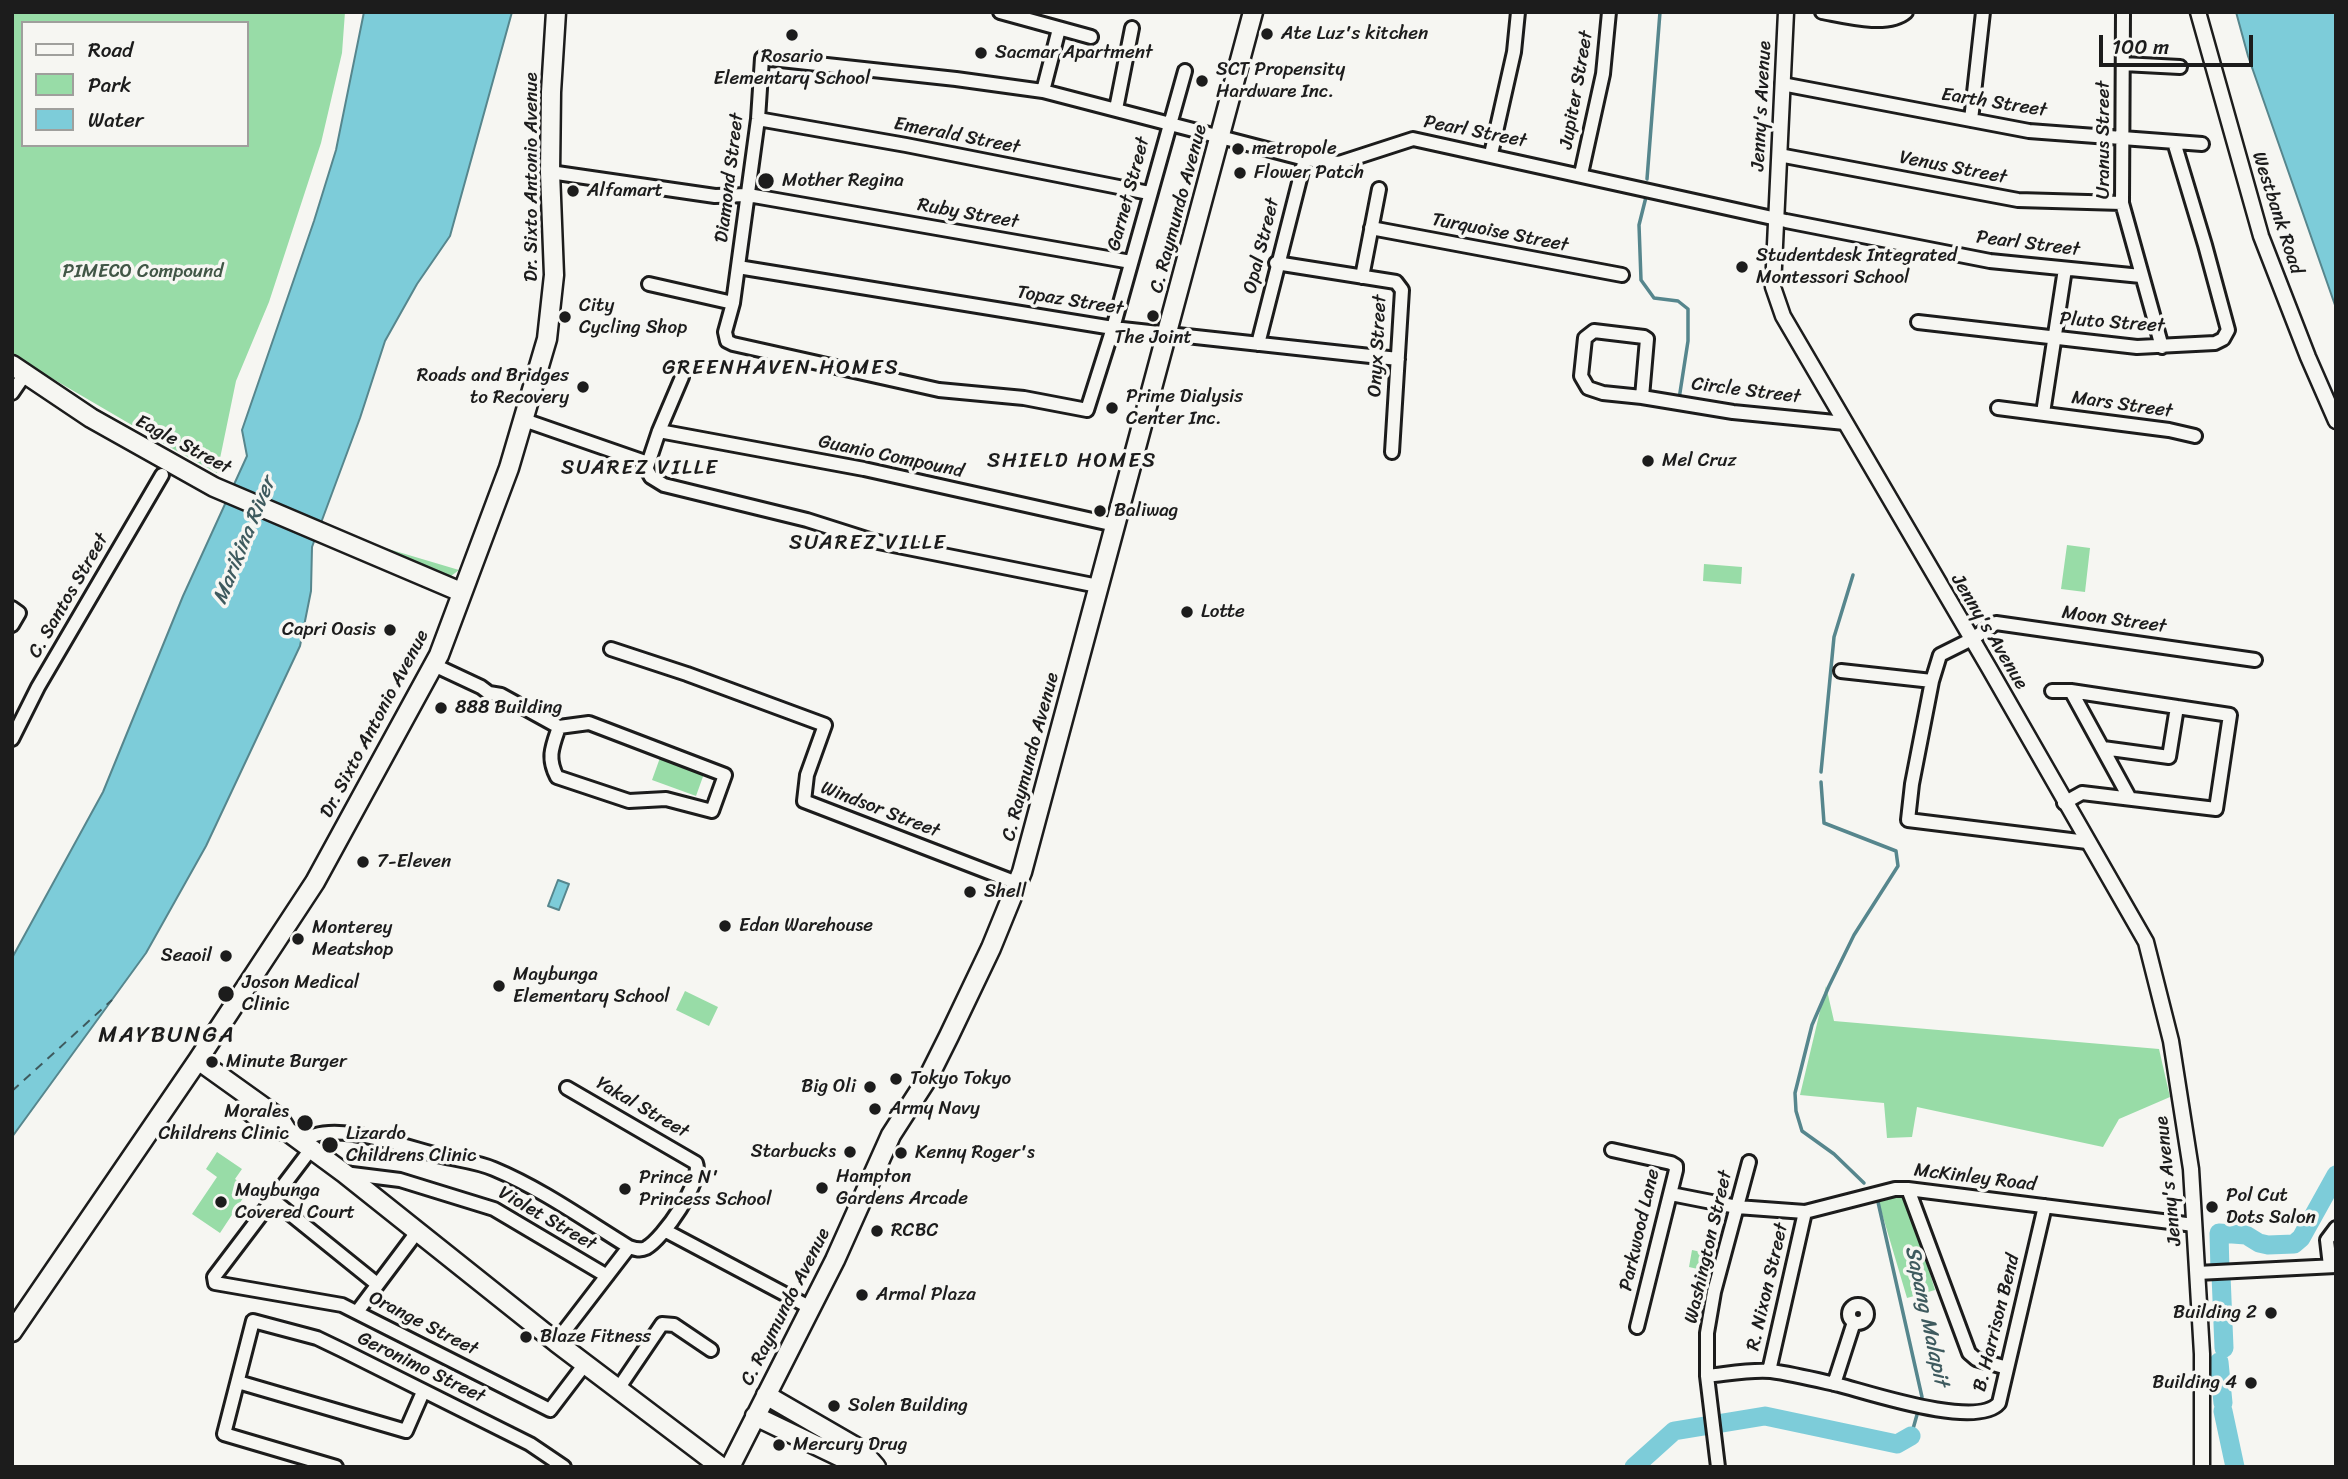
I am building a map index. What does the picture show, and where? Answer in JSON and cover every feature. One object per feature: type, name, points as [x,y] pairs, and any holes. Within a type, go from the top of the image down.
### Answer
[{"type":"main road","name":"Dr. Sixto Antonio Avenue","points":[[12,1332],[316,882],[434,665],[509,468],[544,350],[552,308],[554,245],[550,172],[551,92],[556,12]]},
{"type":"main road","name":"C. Raymundo Avenue","points":[[730,1467],[811,1308],[891,1135],[929,1076],[967,1000],[1017,883],[1065,719],[1098,586],[1253,12]]},
{"type":"main road","name":"Eagle Street","points":[[19,369],[91,418],[214,487],[461,592]]},
{"type":"main road","points":[[195,1064],[272,1129],[287,1131],[344,1173],[556,1342],[721,1467]]},
{"type":"main road","points":[[766,1395],[861,1450],[876,1467]]},
{"type":"main road","points":[[755,1416],[855,1464],[870,1467]]},
{"type":"street","points":[[1000,12],[1091,37]]},
{"type":"street","points":[[1491,154],[1514,52],[1518,12]]},
{"type":"street","name":"Jupiter Street","points":[[1581,174],[1603,74],[1609,12]]},
{"type":"street","name":"Jenny's Avenue","points":[[1786,12],[1773,287],[1788,326],[2146,943],[2156,975],[2171,1041],[2189,1156],[2202,1354],[2202,1467]]},
{"type":"street","points":[[1822,12],[1875,21],[1902,16],[1906,12]]},
{"type":"street","points":[[1971,120],[1983,12]]},
{"type":"street","name":"Uranus Street","points":[[2123,12],[2122,203],[2162,347]]},
{"type":"street","name":"Westbank Road","points":[[2198,12],[2261,236],[2336,421]]},
{"type":"street","points":[[1116,109],[1132,28]]},
{"type":"street","points":[[1043,91],[1059,29]]},
{"type":"street","name":"Pearl Street","points":[[762,58],[1043,91],[1305,159],[1339,163],[1413,138],[1775,219],[1990,261],[2141,276]]},
{"type":"street","name":"Diamond Street","points":[[727,341],[725,332],[733,303],[758,118],[762,58]]},
{"type":"street","points":[[2123,64],[2180,67]]},
{"type":"street","name":"Garnet Street","points":[[727,341],[939,390],[1024,398],[1087,410],[1113,328],[1185,71]]},
{"type":"street","name":"Earth Street","points":[[1782,83],[2029,131],[2202,144]]},
{"type":"street","name":"Emerald Street","points":[[758,118],[1149,193]]},
{"type":"street","name":"Pluto Street","points":[[1918,322],[2137,347],[2215,343],[2223,339],[2228,330],[2174,142]]},
{"type":"street","name":"Venus Street","points":[[1779,155],[2018,200],[2122,203]]},
{"type":"street","name":"Opal Street","points":[[1258,344],[1276,263],[1305,159]]},
{"type":"street","name":"Ruby Street","points":[[550,172],[715,196],[748,195],[1131,262]]},
{"type":"street","points":[[1362,277],[1379,188]]},
{"type":"street","name":"Turquoise Street","points":[[1371,228],[1622,275]]},
{"type":"street","name":"Onyx Street","points":[[1276,263],[1396,282],[1402,290],[1392,452]]},
{"type":"street","name":"Topaz Street","points":[[738,267],[1113,328],[1398,359]]},
{"type":"street","name":"Mars Street","points":[[2043,413],[2065,269]]},
{"type":"street","points":[[649,284],[733,303]]},
{"type":"street","name":"Circle Street","points":[[1642,397],[1647,339],[1594,331],[1588,334],[1581,376],[1588,388],[1603,393],[1733,412],[1845,423]]},
{"type":"street","points":[[12,393],[19,369]]},
{"type":"street","points":[[646,470],[682,377]]},
{"type":"street","name":"Mars Street","points":[[1998,408],[2169,430],[2195,436]]},
{"type":"street","points":[[524,420],[642,461],[651,477],[664,485],[807,520],[873,541],[1098,586]]},
{"type":"street","name":"Guanio Compound","points":[[659,431],[864,469],[1115,526]]},
{"type":"street","name":"C. Santos Street","points":[[12,739],[38,687],[162,475]]},
{"type":"street","name":"Moon Street","points":[[2087,842],[1908,820],[1932,681],[1940,655],[1996,624],[2255,660]]},
{"type":"street","name":"Windsor Street","points":[[611,649],[825,725],[807,775],[804,801],[1017,883]]},
{"type":"street","points":[[434,665],[481,687],[492,684],[501,695],[559,727],[589,723],[725,775],[712,811],[666,799],[629,801],[557,777],[551,765],[550,754],[559,727]]},
{"type":"street","points":[[1841,671],[1932,681]]},
{"type":"street","points":[[2052,691],[2071,691],[2230,715],[2217,809],[2082,793],[2064,803]]},
{"type":"street","points":[[2071,691],[2129,797]]},
{"type":"street","points":[[2103,748],[2169,757],[2177,707]]},
{"type":"street","name":"Yakal Street","points":[[567,1088],[696,1163],[697,1176],[666,1231]]},
{"type":"street","points":[[377,1284],[273,1200],[314,1135],[339,1133],[383,1140],[491,1167],[526,1184],[632,1248],[646,1248],[666,1231],[811,1308]]},
{"type":"street","name":"Parkwood Lane","points":[[1612,1150],[1676,1166],[1637,1327]]},
{"type":"street","name":"Washington Street","points":[[1718,1467],[1707,1376],[1707,1333],[1714,1292],[1749,1162]]},
{"type":"street","name":"Violet Street","points":[[344,1173],[400,1180],[494,1209],[607,1276]]},
{"type":"street","name":"McKinley Road","points":[[1671,1194],[1737,1207],[1805,1212],[1895,1189],[1908,1189],[2194,1225]]},
{"type":"street","points":[[1908,1189],[1969,1353],[1976,1359],[2007,1368]]},
{"type":"street","name":"Orange Street","points":[[273,1200],[214,1277],[215,1283],[342,1305],[550,1410],[585,1364]]},
{"type":"street","name":"B. Harrison Bend","points":[[1707,1376],[1769,1371],[1835,1384],[1927,1408],[1979,1412],[1988,1410],[1999,1403],[2045,1206]]},
{"type":"street","name":"R. Nixon Street","points":[[1769,1371],[1805,1212]]},
{"type":"street","points":[[2197,1273],[2333,1266],[2327,1241],[2336,1228]]},
{"type":"street","points":[[357,1312],[417,1232]]},
{"type":"street","points":[[556,1342],[632,1248]]},
{"type":"street","name":"Geronimo Street","points":[[239,1382],[253,1321],[317,1338],[518,1438],[549,1463],[564,1467]]},
{"type":"street","points":[[1835,1384],[1854,1322]]},
{"type":"street","points":[[618,1389],[662,1324],[674,1325],[711,1350]]},
{"type":"street","points":[[336,1467],[224,1434],[239,1382],[407,1431],[423,1392]]},
{"type":"green space","name":"PIMECO Compound","points":[[12,12],[345,12],[342,53],[321,143],[269,302],[236,381],[217,473],[12,355]]},
{"type":"green space","points":[[2067,545],[2090,548],[2085,592],[2061,589]]},
{"type":"green space","points":[[385,548],[459,570],[447,579]]},
{"type":"green space","points":[[1704,564],[1742,567],[1741,584],[1703,581]]},
{"type":"green space","points":[[661,755],[705,771],[696,796],[652,780]]},
{"type":"green space","points":[[1826,986],[1834,1021],[2159,1049],[2170,1097],[2119,1119],[2103,1147],[1917,1107],[1912,1137],[1887,1138],[1884,1103],[1800,1095]]},
{"type":"green space","points":[[685,991],[718,1007],[709,1026],[676,1010]]},
{"type":"green space","name":"Maybunga Covered Court","points":[[217,1152],[242,1169],[235,1179],[249,1189],[220,1233],[192,1214],[217,1177],[206,1169]]},
{"type":"green space","points":[[1905,1192],[1935,1290],[1907,1298],[1878,1200]]},
{"type":"green space","points":[[1692,1250],[1715,1255],[1711,1272],[1689,1267]]},
{"type":"water","name":"Marikina River","points":[[364,12],[512,12],[450,236],[417,284],[385,341],[360,418],[312,547],[311,591],[300,646],[206,846],[146,953],[12,1137],[12,958],[103,792],[183,596],[247,456],[242,430],[336,150]]},
{"type":"water","points":[[2236,12],[2336,12],[2336,308],[2248,56]]},
{"type":"water","points":[[558,880],[569,884],[559,910],[548,906]]},
{"type":"waterway","points":[[1647,179],[1660,12]]},
{"type":"waterway","points":[[1646,197],[1639,225],[1641,280],[1654,298],[1678,301],[1688,309],[1688,341],[1679,399]]},
{"type":"waterway","points":[[1821,772],[1834,637],[1853,575]]},
{"type":"waterway","name":"Sapang Malapit","points":[[1821,782],[1824,823],[1896,851],[1898,866],[1854,935],[1829,986],[1812,1025],[1795,1093],[1796,1111],[1802,1131],[1834,1154],[1864,1183]]},
{"type":"waterway","points":[[2220,1271],[2219,1233],[2246,1235],[2268,1245],[2294,1244],[2301,1238],[2336,1175]]},
{"type":"waterway","name":"Sapang Malapit","points":[[1878,1202],[1922,1397],[1911,1436]]},
{"type":"waterway","points":[[2221,1275],[2224,1348]]},
{"type":"waterway","points":[[2219,1362],[2223,1403]]},
{"type":"waterway","points":[[2223,1411],[2235,1467]]},
{"type":"waterway","name":"Sapang Malapit","points":[[1634,1467],[1674,1431],[1765,1416],[1897,1444],[1911,1436]]},
{"type":"ferry route","points":[[12,1091],[112,1000]]},
{"type":"place","name":"Ate Luz's kitchen","points":[[1267,34]]},
{"type":"place","name":"Rosario Elementary School","points":[[792,35]]},
{"type":"place","name":"Sacmar Apartment","points":[[981,53]]},
{"type":"place","name":"SCT Propensity Hardware Inc.","points":[[1202,81]]},
{"type":"place","name":"metropole","points":[[1238,149]]},
{"type":"place","name":"Flower Patch","points":[[1240,173]]},
{"type":"place","name":"Mother Regina","points":[[766,181]]},
{"type":"place","name":"Alfamart","points":[[573,191]]},
{"type":"place","name":"Studentdesk Integrated Montessori School","points":[[1742,267]]},
{"type":"place","name":"The Joint","points":[[1153,316]]},
{"type":"place","name":"City Cycling Shop","points":[[565,317]]},
{"type":"place","name":"Roads and Bridges to Recovery","points":[[583,387]]},
{"type":"place","name":"Prime Dialysis Center Inc.","points":[[1112,408]]},
{"type":"place","name":"Mel Cruz","points":[[1648,461]]},
{"type":"place","name":"Baliwag","points":[[1100,511]]},
{"type":"place","name":"Lotte","points":[[1187,612]]},
{"type":"place","name":"Capri Oasis","points":[[390,630]]},
{"type":"place","name":"888 Building","points":[[441,708]]},
{"type":"place","name":"7-Eleven","points":[[363,862]]},
{"type":"place","name":"Shell","points":[[970,892]]},
{"type":"place","name":"Edan Warehouse","points":[[725,926]]},
{"type":"place","name":"Monterey Meatshop","points":[[298,939]]},
{"type":"place","name":"Seaoil","points":[[226,956]]},
{"type":"place","name":"Maybunga Elementary School","points":[[499,986]]},
{"type":"place","name":"Joson Medical Clinic","points":[[226,994]]},
{"type":"place","name":"Minute Burger","points":[[212,1062]]},
{"type":"place","name":"Tokyo Tokyo","points":[[896,1079]]},
{"type":"place","name":"Big Oli","points":[[870,1087]]},
{"type":"place","name":"Army Navy","points":[[875,1109]]},
{"type":"place","name":"Morales Childrens Clinic","points":[[305,1123]]},
{"type":"place","name":"Lizardo Childrens Clinic","points":[[330,1145]]},
{"type":"place","name":"Starbucks","points":[[850,1152]]},
{"type":"place","name":"Kenny Roger's","points":[[901,1153]]},
{"type":"place","name":"Hampton Gardens Arcade","points":[[822,1188]]},
{"type":"place","name":"Prince N' Princess School","points":[[625,1189]]},
{"type":"place","name":"Maybunga Covered Court","points":[[221,1202]]},
{"type":"place","name":"Pol Cut Dots Salon","points":[[2212,1207]]},
{"type":"place","name":"RCBC","points":[[877,1231]]},
{"type":"place","name":"Armal Plaza","points":[[862,1295]]},
{"type":"place","name":"Building 2","points":[[2271,1313]]},
{"type":"place","name":"Blaze Fitness","points":[[526,1337]]},
{"type":"place","name":"Building 4","points":[[2251,1383]]},
{"type":"place","name":"Solen Building","points":[[834,1406]]},
{"type":"place","name":"Mercury Drug","points":[[779,1445]]},
{"type":"district","name":"GREENHAVEN HOMES","points":[[781,369]]},
{"type":"district","name":"SHIELD HOMES","points":[[1072,462]]},
{"type":"district","name":"SUAREZ VILLE","points":[[640,469]]},
{"type":"district","name":"SUAREZ VILLE","points":[[868,544]]},
{"type":"district","name":"MAYBUNGA","points":[[167,1036]]}]
